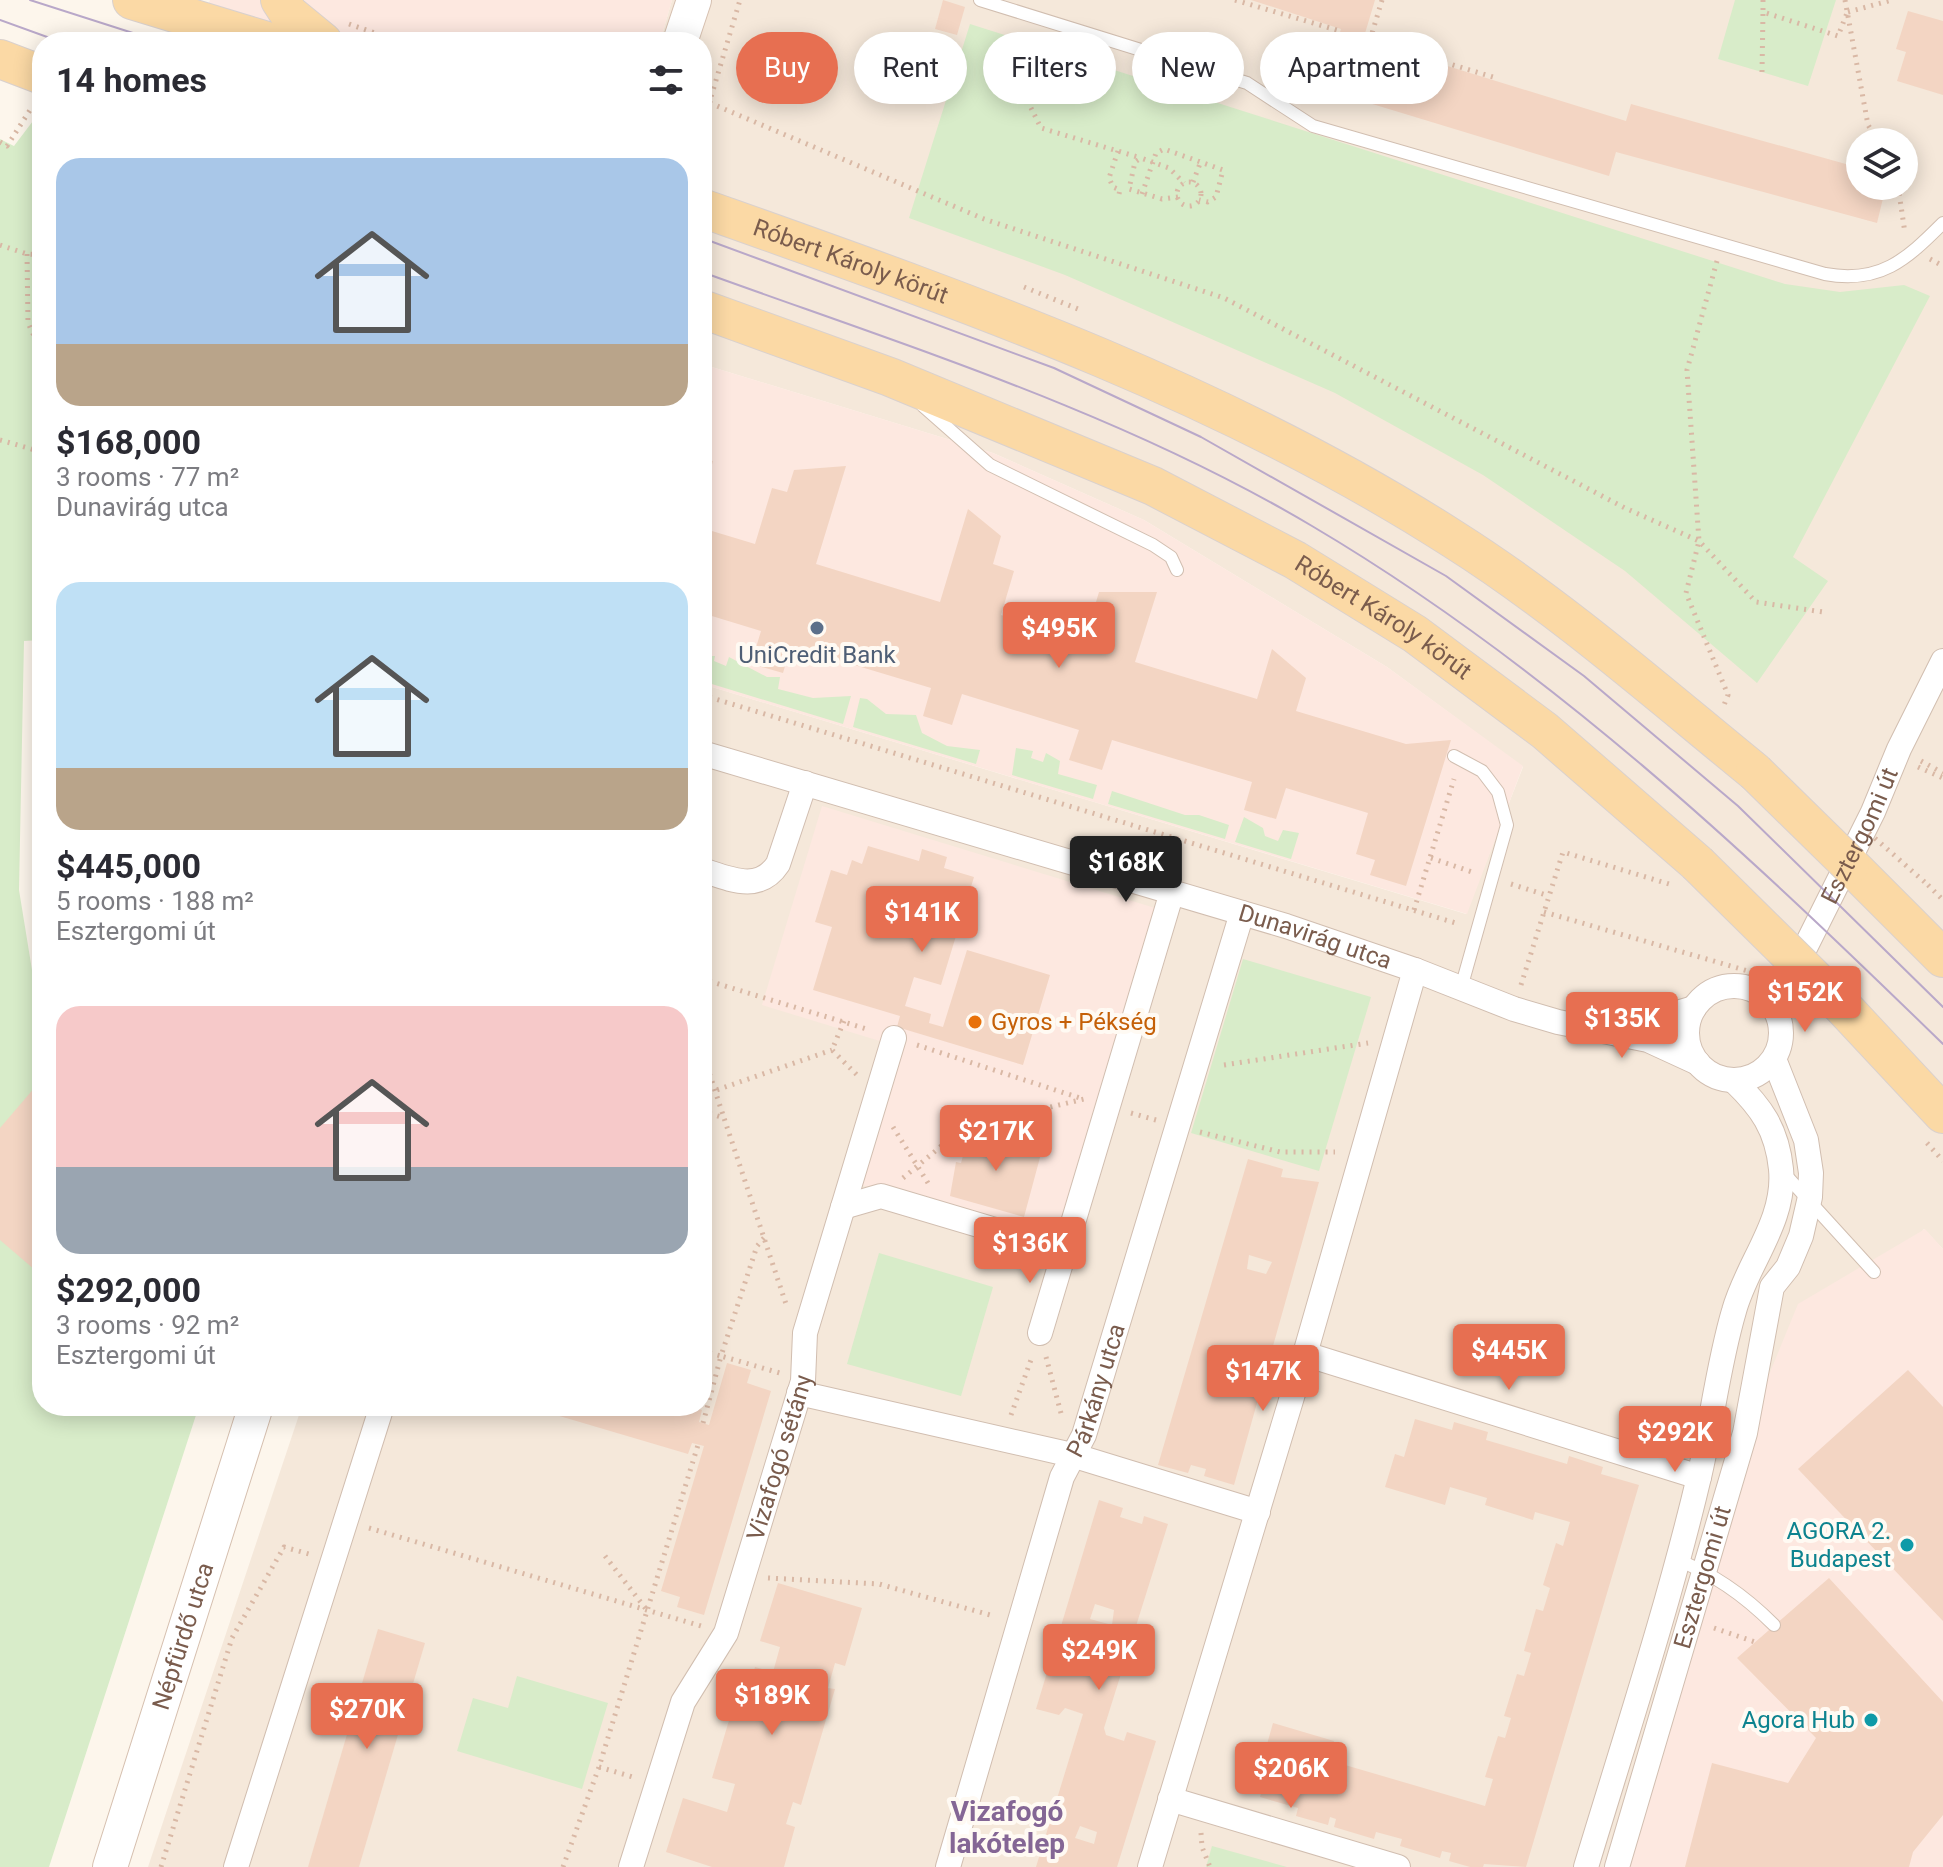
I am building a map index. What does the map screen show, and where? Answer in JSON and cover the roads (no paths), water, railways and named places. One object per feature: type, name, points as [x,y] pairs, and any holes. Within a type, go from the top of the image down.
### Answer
[{"type":"main road","points":[[132,0],[237,32]]},
{"type":"main road","points":[[280,0],[289,14],[311,32]]},
{"type":"main road","points":[[0,59],[32,80]]},
{"type":"main road","name":"Róbert Károly körút","points":[[712,212],[1053,336],[1192,396],[1312,457],[1455,540],[1590,639],[1755,772],[1943,958]]},
{"type":"main road","name":"Róbert Károly körút","points":[[712,313],[890,377],[1153,486],[1295,560],[1415,634],[1545,731],[1689,875],[1844,1008],[1943,1114]]},
{"type":"street","points":[[683,32],[694,0]]},
{"type":"street","name":"Esztergomi út","points":[[1617,1867],[1745,1433],[1772,1287],[1788,1267],[1801,1236],[1810,1197],[1811,1173],[1806,1140],[1774,1059],[1781,1043],[1781,1025],[1775,1008],[1873,812],[1899,749],[1943,661]]},
{"type":"street","name":"Dunavirág utca","points":[[712,756],[1242,913],[1415,970],[1514,1009],[1558,1022],[1648,1040],[1698,1063]]},
{"type":"street","points":[[712,873],[742,883],[758,882],[772,874],[805,783]]},
{"type":"street","points":[[1040,1333],[1172,892]]},
{"type":"street","name":"Párkány utca","points":[[948,1867],[1015,1629],[1072,1455],[1084,1435],[1242,913]]},
{"type":"street","points":[[1150,1867],[1305,1354],[1415,970]]},
{"type":"street","points":[[1698,1063],[1687,1036],[1694,1008],[1714,990],[1741,986],[1755,990],[1775,1008]]},
{"type":"street","name":"Dunavirág utca","points":[[1558,1022],[1647,1022],[1694,1008]]},
{"type":"street","name":"Vizafogó sétány","points":[[631,1867],[683,1702],[726,1633],[805,1333],[894,1038]]},
{"type":"street","points":[[1734,1081],[1757,1075],[1774,1059]]},
{"type":"street","name":"Esztergomi út","points":[[1586,1867],[1677,1560],[1699,1477],[1733,1314],[1748,1270],[1772,1226],[1781,1170],[1762,1107],[1734,1081],[1714,1076],[1698,1063]]},
{"type":"street","points":[[843,1207],[881,1196],[1066,1251]]},
{"type":"street","name":"Esztergomi út","points":[[1305,1354],[1699,1477]]},
{"type":"street","points":[[794,1382],[1003,1440],[1072,1455],[1258,1512]]},
{"type":"street","name":"Népfürdő utca","points":[[110,1867],[251,1416]]},
{"type":"street","points":[[236,1867],[379,1416]]},
{"type":"street","points":[[1170,1799],[1398,1867]]},
{"type":"lane","points":[[980,0],[1247,83],[1313,126],[1849,279],[1892,267],[1943,223]]},
{"type":"lane","points":[[890,377],[990,465],[1153,545],[1171,557],[1177,570]]},
{"type":"lane","points":[[1457,757],[1482,771],[1498,792],[1507,825],[1461,988]]},
{"type":"lane","points":[[1781,1170],[1810,1197],[1874,1272]]},
{"type":"lane","points":[[1677,1560],[1706,1571],[1753,1604],[1774,1625]]},
{"type":"tram line","points":[[30,0],[130,32]]},
{"type":"tram line","points":[[0,20],[33,32]]},
{"type":"tram line","points":[[712,242],[1054,368],[1201,437],[1446,576],[1584,676],[1738,806],[1943,1007]]},
{"type":"tram line","points":[[712,276],[936,356],[1090,416],[1166,449],[1312,526],[1483,639],[1564,701],[1720,833],[1943,1044]]},
{"type":"place","name":"UniCredit Bank","points":[[817,628]]},
{"type":"place","name":"Gyros + Pékség","points":[[975,1022]]},
{"type":"place","name":"AGORA 2. Budapest","points":[[1907,1545]]},
{"type":"place","name":"Agora Hub","points":[[1871,1720]]},
{"type":"district","name":"Vizafogó lakótelep","points":[[1007,1827]]}]
